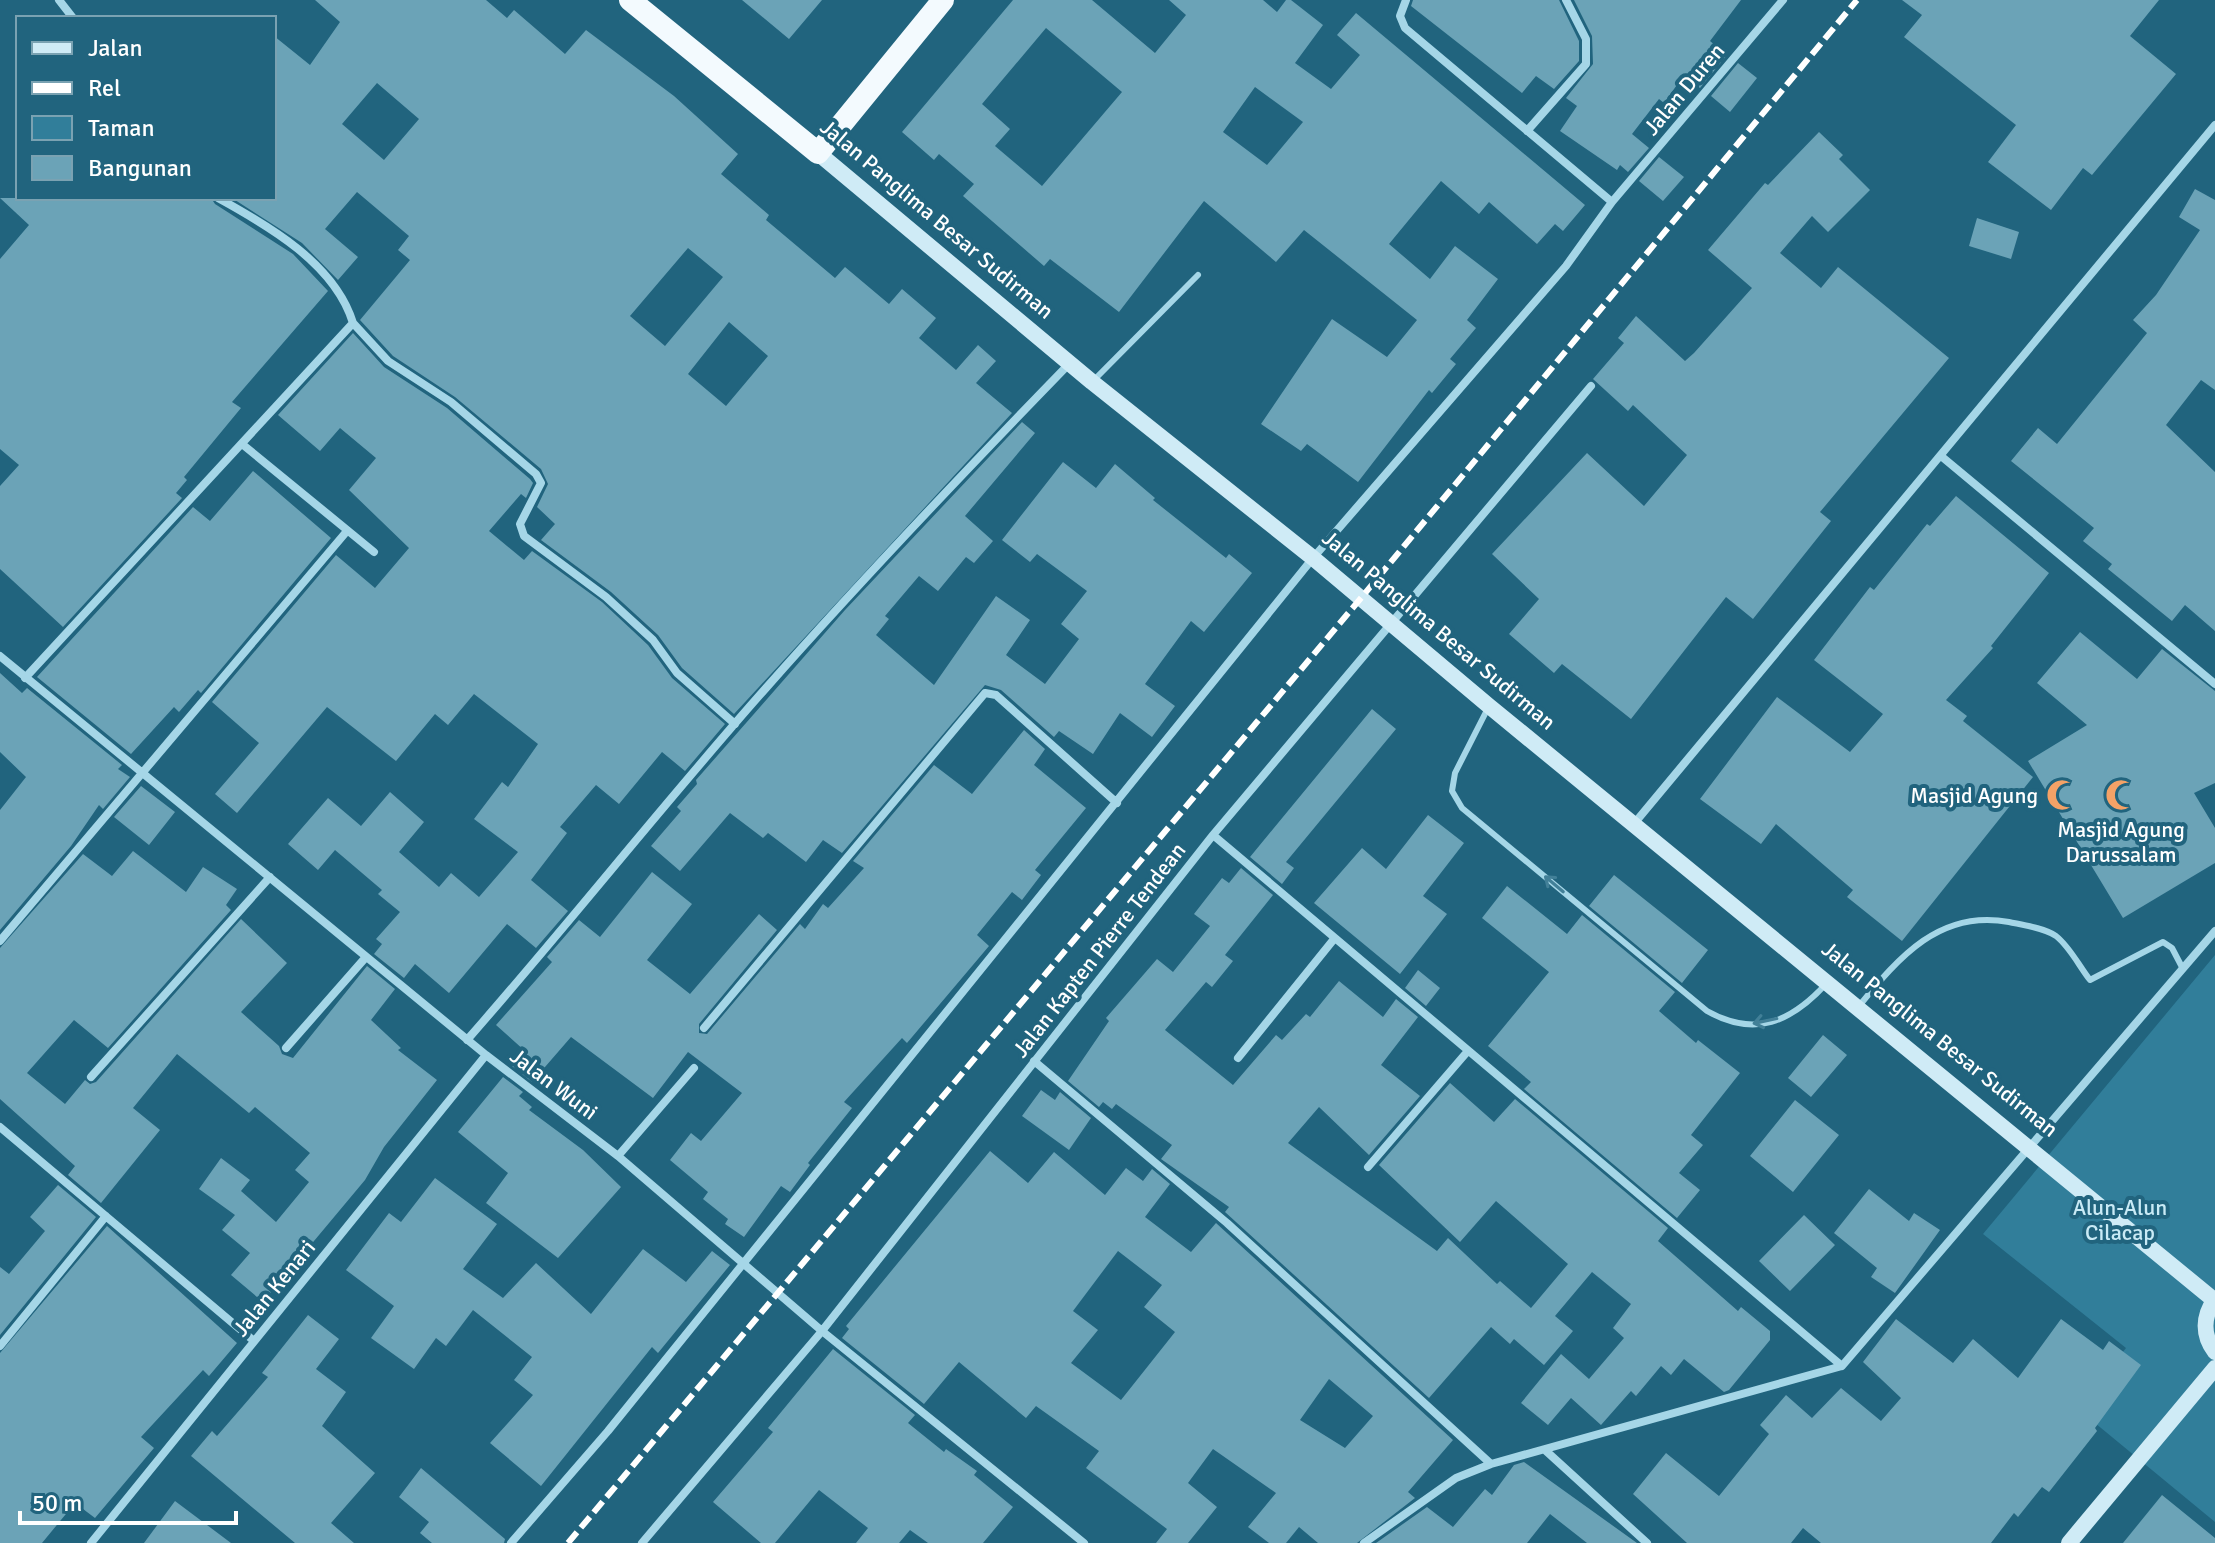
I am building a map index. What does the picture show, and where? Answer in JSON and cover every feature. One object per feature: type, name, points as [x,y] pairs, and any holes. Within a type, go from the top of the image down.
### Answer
[{"type":"highway","name":"Jalan Panglima Besar Sudirman","points":[[630,0],[818,153]]},
{"type":"highway","points":[[818,153],[943,0]]},
{"type":"main road","name":"Jalan Panglima Besar Sudirman","points":[[818,153],[1092,382],[1313,558],[1633,825],[1859,1006],[2214,1299]]},
{"type":"main road","points":[[2214,1299],[2205,1323],[2215,1352]]},
{"type":"main road","points":[[2069,1543],[2215,1368]]},
{"type":"street","points":[[59,0],[71,16]]},
{"type":"street","points":[[1406,0],[1400,16],[1405,28],[1612,202]]},
{"type":"street","points":[[1527,131],[1586,64],[1586,39],[1566,0]]},
{"type":"street","name":"Jalan Duren","points":[[511,1543],[608,1431],[741,1262],[1313,558],[1566,266],[1612,202],[1783,0]]},
{"type":"street","points":[[1633,825],[2215,125]]},
{"type":"street","points":[[222,200],[258,220],[322,272],[338,288],[353,323],[388,361],[451,402],[536,474],[541,483],[520,524],[524,536],[617,607],[653,640],[677,673],[735,724]]},
{"type":"street","points":[[25,678],[353,323]]},
{"type":"street","points":[[467,1040],[571,923],[735,724],[922,515],[1070,363]]},
{"type":"street","name":"Jalan Kapten Pierre Tendean","points":[[642,1543],[822,1331],[1213,835],[1591,386]]},
{"type":"street","points":[[242,444],[374,552]]},
{"type":"street","points":[[1941,456],[2215,684]]},
{"type":"street","points":[[0,941],[347,531]]},
{"type":"street","name":"Jalan Wuni","points":[[0,656],[467,1040],[618,1156],[822,1331],[1079,1541]]},
{"type":"street","points":[[704,1028],[985,693],[996,695],[1117,803]]},
{"type":"street","points":[[1213,835],[1842,1366]]},
{"type":"street","points":[[91,1077],[270,877]]},
{"type":"street","points":[[1364,1543],[1456,1478],[1491,1464],[1842,1366],[2215,931]]},
{"type":"street","points":[[1238,1058],[1334,939]]},
{"type":"street","points":[[286,1048],[366,957]]},
{"type":"street","points":[[1368,1167],[1467,1052]]},
{"type":"street","name":"Jalan Kenari","points":[[91,1543],[486,1055]]},
{"type":"street","points":[[1034,1061],[1238,1233],[1491,1464]]},
{"type":"street","points":[[618,1156],[694,1068]]},
{"type":"street","points":[[0,1127],[254,1341]]},
{"type":"street","points":[[0,1346],[106,1216]]},
{"type":"street","points":[[1545,1450],[1647,1543]]},
{"type":"lane","points":[[1092,382],[1198,275]]},
{"type":"lane","points":[[1489,706],[1455,773],[1452,791],[1462,808],[1707,1011],[1731,1024],[1759,1024],[1790,1015],[1806,1005],[1828,981]]},
{"type":"lane","points":[[1859,1006],[1915,945],[1941,927],[1966,920],[1995,919],[2051,934],[2063,943],[2090,980],[2163,942],[2172,948],[2183,969]]},
{"type":"green space","name":"Alun-Alun Cilacap","points":[[2215,955],[2215,1522],[2078,1409],[2126,1348],[1983,1234]]},
{"type":"building","points":[[315,0],[486,0],[507,18],[514,10],[565,54],[586,30],[674,96],[738,154],[721,174],[769,215],[766,220],[835,278],[845,267],[889,304],[902,289],[936,318],[919,338],[956,370],[978,345],[996,361],[976,383],[1012,413],[734,714],[682,668],[658,635],[611,592],[541,540],[555,524],[537,507],[548,484],[541,469],[455,397],[393,356],[360,320],[410,260],[398,250],[409,236],[357,192],[325,229],[358,257],[338,280],[302,243],[235,200],[276,200],[276,38],[310,65],[340,22]],"holes":[[[377,83],[419,119],[384,160],[342,124]],[[688,248],[723,277],[665,346],[630,316]],[[729,322],[768,356],[726,406],[688,374]]]},
{"type":"building","points":[[742,0],[822,0],[789,39]]},
{"type":"building","points":[[1013,0],[1092,0],[1155,53],[1186,15],[1169,0],[1263,0],[1277,12],[1286,0],[1291,0],[1323,25],[1295,63],[1331,89],[1360,55],[1337,35],[1356,13],[1585,205],[1563,231],[1555,224],[1537,244],[1489,202],[1479,214],[1441,181],[1389,244],[1430,279],[1455,246],[1498,279],[1467,320],[1476,328],[1450,359],[1456,364],[1432,393],[1429,390],[1358,482],[1307,444],[1301,451],[1261,424],[1332,319],[1387,357],[1417,320],[1304,230],[1276,262],[1204,201],[1119,312],[1050,259],[1044,266],[963,196],[974,184],[939,154],[934,160],[902,132]],"holes":[[[1046,28],[1122,92],[1042,186],[995,146],[1010,129],[982,104]],[[1255,87],[1303,122],[1267,165],[1223,132]]]},
{"type":"building","points":[[1413,0],[1559,0],[1579,41],[1579,61],[1554,89],[1536,76],[1522,93],[1411,6]]},
{"type":"building","points":[[1574,0],[1741,0],[1710,41],[1727,55],[1700,88],[1684,75],[1664,103],[1659,99],[1632,134],[1649,148],[1628,172],[1620,165],[1617,170],[1560,131],[1577,106],[1566,98],[1593,64],[1592,36]]},
{"type":"building","points":[[1902,0],[2159,0],[2130,36],[2176,74],[2092,175],[2083,168],[2051,210],[1988,162],[2016,125],[1904,37],[1922,15]]},
{"type":"building","points":[[1738,63],[1757,78],[1730,112],[1711,96]]},
{"type":"building","points":[[1819,132],[1843,155],[1839,159],[1870,190],[1828,232],[1812,216],[1780,253],[1821,288],[1838,267],[1949,358],[1820,512],[1831,521],[1753,619],[1726,597],[1631,719],[1562,664],[1554,673],[1509,634],[1539,599],[1492,554],[1587,453],[1644,506],[1687,455],[1633,405],[1628,411],[1593,379],[1624,343],[1618,338],[1636,316],[1685,361],[1694,353],[1752,288],[1708,250],[1765,183],[1768,185]]},
{"type":"building","points":[[1659,157],[1684,177],[1663,201],[1639,181]]},
{"type":"building","points":[[2195,189],[2215,200],[2215,390],[2201,380],[2166,425],[2215,472],[2215,631],[2185,605],[2172,621],[2108,569],[2112,564],[2083,541],[2094,528],[2011,461],[2038,428],[2057,444],[2147,333],[2133,320],[2156,295],[2200,230],[2179,217]]},
{"type":"building","points":[[0,198],[212,200],[293,254],[328,291],[232,402],[241,408],[184,477],[187,480],[176,493],[182,498],[63,627],[0,569],[0,486],[19,465],[0,449],[0,259],[29,225]]},
{"type":"building","points":[[1977,218],[2019,232],[2011,259],[1969,246]]},
{"type":"building","points":[[353,333],[384,367],[447,408],[533,483],[526,498],[521,494],[489,531],[524,560],[532,551],[602,602],[648,645],[672,678],[725,724],[685,771],[662,752],[619,804],[596,785],[560,827],[567,833],[531,880],[568,911],[536,948],[507,924],[449,993],[415,964],[404,978],[374,954],[382,944],[376,939],[400,912],[378,894],[382,890],[335,850],[318,870],[288,844],[328,798],[361,826],[390,792],[424,822],[399,852],[439,887],[451,873],[479,897],[518,852],[474,819],[502,782],[508,787],[538,744],[474,694],[448,725],[435,714],[396,761],[327,707],[237,813],[215,794],[259,743],[212,702],[336,555],[375,588],[409,548],[349,490],[376,458],[340,428],[320,451],[278,415]]},
{"type":"building","points":[[1022,422],[1035,433],[965,516],[993,541],[974,563],[966,557],[938,591],[919,576],[885,616],[889,619],[876,635],[934,685],[996,596],[1030,620],[1006,655],[1045,684],[1079,639],[1061,624],[1087,591],[1037,554],[1030,562],[1002,540],[1063,462],[1096,488],[1115,464],[1155,498],[1153,500],[1226,558],[1229,554],[1252,573],[1204,632],[1191,621],[1145,684],[1175,706],[1152,737],[1120,713],[1093,754],[1059,731],[1054,737],[1001,690],[985,685],[842,853],[823,840],[806,862],[768,833],[763,838],[730,813],[680,871],[651,846],[681,811],[677,807],[697,784],[696,780],[845,610]]},
{"type":"building","points":[[253,471],[331,538],[201,693],[198,690],[179,712],[174,707],[131,754],[37,677],[193,507],[210,521]]},
{"type":"building","points":[[1956,496],[2049,573],[1991,646],[1993,648],[1946,700],[1967,716],[1963,721],[2033,777],[1902,941],[1847,897],[1853,890],[1776,824],[1761,844],[1700,799],[1777,697],[1850,752],[1883,714],[1814,660],[1870,587],[1874,590],[1927,524],[1930,526]]},
{"type":"building","name":"Masjid Agung Darussalam","points":[[2080,632],[2137,679],[2162,649],[2215,691],[2215,783],[2194,793],[2215,828],[2215,863],[2123,918],[2028,761],[2087,725],[2037,683]]},
{"type":"building","points":[[0,673],[22,693],[27,688],[122,765],[118,769],[130,777],[103,809],[99,805],[71,846],[0,930],[0,810],[26,777],[0,752]]},
{"type":"building","points":[[1372,709],[1396,729],[1286,862],[1294,868],[1282,884],[1250,857]]},
{"type":"building","points":[[1024,730],[1045,749],[1034,765],[1086,808],[1035,870],[1041,875],[1022,900],[1012,892],[977,935],[989,946],[907,1043],[902,1038],[844,1102],[852,1108],[808,1163],[810,1165],[790,1192],[781,1186],[744,1237],[725,1224],[728,1219],[703,1199],[708,1192],[670,1160],[691,1133],[701,1141],[742,1093],[688,1052],[653,1098],[571,1037],[532,1082],[512,1066],[525,1051],[496,1025],[552,962],[547,957],[579,920],[600,937],[652,872],[692,904],[647,960],[690,994],[759,914],[777,930],[699,1024],[699,1033],[707,1034],[800,924],[805,929],[823,904],[828,908],[864,868],[853,861],[934,765],[972,794]]},
{"type":"building","points":[[141,786],[175,812],[149,845],[114,817]]},
{"type":"building","points":[[1428,815],[1464,843],[1423,896],[1447,914],[1400,974],[1314,903],[1362,848],[1386,869]]},
{"type":"building","points":[[133,851],[186,892],[203,867],[237,889],[226,905],[231,910],[108,1048],[74,1020],[27,1073],[65,1104],[85,1080],[90,1084],[96,1082],[241,919],[287,963],[241,1012],[279,1046],[282,1054],[293,1058],[367,966],[395,989],[371,1020],[401,1048],[398,1050],[437,1080],[384,1147],[365,1180],[263,1302],[231,1275],[250,1253],[222,1230],[235,1215],[199,1189],[221,1158],[250,1180],[241,1191],[276,1222],[309,1182],[295,1170],[310,1153],[255,1107],[249,1113],[177,1054],[133,1108],[160,1130],[101,1203],[68,1175],[75,1166],[0,1099],[0,948],[83,854],[112,876]]},
{"type":"building","points":[[1241,868],[1273,895],[1225,955],[1233,961],[1212,987],[1206,982],[1165,1030],[1233,1085],[1276,1035],[1282,1040],[1306,1014],[1310,1017],[1339,981],[1383,1017],[1396,999],[1418,1017],[1381,1065],[1420,1096],[1369,1155],[1319,1107],[1288,1143],[1437,1251],[1448,1238],[1497,1284],[1500,1281],[1531,1308],[1568,1264],[1496,1201],[1460,1242],[1379,1165],[1450,1083],[1494,1122],[1515,1099],[1668,1228],[1658,1241],[1738,1311],[1741,1307],[1770,1331],[1770,1340],[1729,1390],[1724,1392],[1684,1359],[1671,1375],[1661,1366],[1636,1396],[1631,1391],[1601,1425],[1571,1398],[1548,1425],[1521,1403],[1561,1354],[1589,1379],[1624,1338],[1613,1328],[1631,1304],[1592,1272],[1555,1316],[1573,1331],[1544,1365],[1514,1339],[1510,1344],[1491,1327],[1429,1398],[1225,1212],[1229,1207],[1161,1159],[1172,1145],[1116,1104],[1112,1109],[1103,1102],[1099,1107],[1068,1081],[1109,1021],[1106,1018],[1157,959],[1173,972],[1210,926],[1194,914],[1222,878],[1229,883]]},
{"type":"building","points":[[1614,875],[1708,950],[1682,983],[1589,906]]},
{"type":"building","points":[[1507,886],[1567,934],[1582,915],[1675,992],[1659,1011],[1696,1043],[1698,1040],[1740,1073],[1691,1135],[1703,1145],[1679,1173],[1700,1190],[1677,1218],[1524,1089],[1531,1082],[1488,1046],[1549,972],[1482,918]]},
{"type":"building","points":[[1418,970],[1440,988],[1426,1006],[1405,988]]},
{"type":"building","points":[[1823,1035],[1847,1055],[1811,1097],[1788,1078]]},
{"type":"building","points":[[503,1077],[523,1092],[519,1096],[532,1107],[529,1110],[583,1150],[621,1187],[558,1258],[486,1203],[508,1173],[458,1132]]},
{"type":"building","points":[[1041,1090],[1055,1100],[1060,1092],[1091,1118],[1069,1150],[1022,1116]]},
{"type":"building","points":[[1795,1100],[1839,1135],[1793,1192],[1750,1156]]},
{"type":"building","points":[[990,1151],[1028,1183],[1054,1152],[1105,1195],[1126,1168],[1143,1181],[1152,1169],[1170,1184],[1145,1217],[1191,1252],[1216,1223],[1453,1440],[1408,1492],[1415,1498],[1357,1543],[1318,1543],[1299,1527],[1286,1543],[1269,1543],[1248,1527],[1276,1493],[1213,1449],[1188,1483],[1217,1507],[1188,1543],[1156,1543],[1167,1529],[1086,1468],[1099,1451],[1036,1406],[1026,1418],[959,1362],[924,1404],[842,1338],[849,1329],[846,1326]],"holes":[[[1118,1251],[1162,1285],[1144,1307],[1175,1332],[1121,1400],[1071,1363],[1098,1330],[1073,1311]],[[1329,1379],[1373,1416],[1345,1448],[1300,1420]]]},
{"type":"building","points":[[435,1178],[497,1224],[463,1269],[503,1298],[536,1263],[591,1314],[643,1249],[686,1282],[712,1251],[730,1265],[658,1353],[652,1347],[541,1486],[490,1443],[533,1395],[514,1380],[532,1357],[473,1310],[446,1346],[436,1338],[414,1369],[371,1338],[394,1306],[346,1270],[389,1213],[401,1222]]},
{"type":"building","points":[[58,1185],[96,1217],[0,1335],[0,1267],[9,1274],[45,1231],[30,1217]]},
{"type":"building","points":[[1869,1189],[1909,1221],[1914,1213],[1940,1230],[1895,1293],[1871,1277],[1877,1268],[1834,1233]]},
{"type":"building","points":[[1804,1215],[1835,1245],[1790,1291],[1759,1261]]},
{"type":"building","points":[[107,1226],[237,1343],[209,1376],[203,1370],[141,1437],[154,1448],[95,1518],[75,1503],[42,1543],[0,1543],[0,1353]]},
{"type":"building","points":[[308,1315],[339,1339],[316,1369],[346,1392],[322,1426],[375,1473],[331,1523],[354,1543],[295,1543],[191,1456],[212,1431],[217,1436],[268,1377],[262,1373]]},
{"type":"building","points":[[1896,1319],[1953,1363],[1973,1339],[2018,1378],[2061,1319],[2103,1350],[2109,1341],[2141,1365],[2095,1428],[2097,1431],[2049,1492],[2042,1487],[2018,1517],[2014,1513],[1991,1543],[1821,1543],[1803,1528],[1791,1543],[1687,1543],[1633,1494],[1666,1453],[1719,1496],[1769,1434],[1760,1425],[1786,1395],[1812,1418],[1841,1388],[1881,1421],[1901,1398],[1863,1362]]},
{"type":"building","points":[[833,1349],[915,1415],[908,1423],[944,1452],[946,1449],[977,1471],[974,1475],[1013,1507],[983,1543],[928,1543],[910,1530],[899,1543],[856,1543],[868,1528],[819,1490],[775,1543],[761,1543],[713,1502],[773,1432],[768,1428]]},
{"type":"building","points":[[1524,1462],[1637,1543],[1587,1543],[1550,1514],[1527,1543],[1376,1543],[1427,1507],[1453,1527],[1485,1489],[1492,1495],[1514,1465]]},
{"type":"building","points":[[421,1468],[505,1539],[504,1543],[432,1543],[420,1533],[429,1522],[399,1497]]},
{"type":"building","points":[[2162,1495],[2215,1538],[2215,1543],[2123,1543]]},
{"type":"building","points":[[175,1501],[231,1543],[144,1543]]},
{"type":"railway","points":[[568,1543],[1361,598],[1857,0]]},
{"type":"place","name":"Masjid Agung","points":[[2062,795]]},
{"type":"place","name":"Masjid Agung Darussalam","points":[[2121,795]]}]
